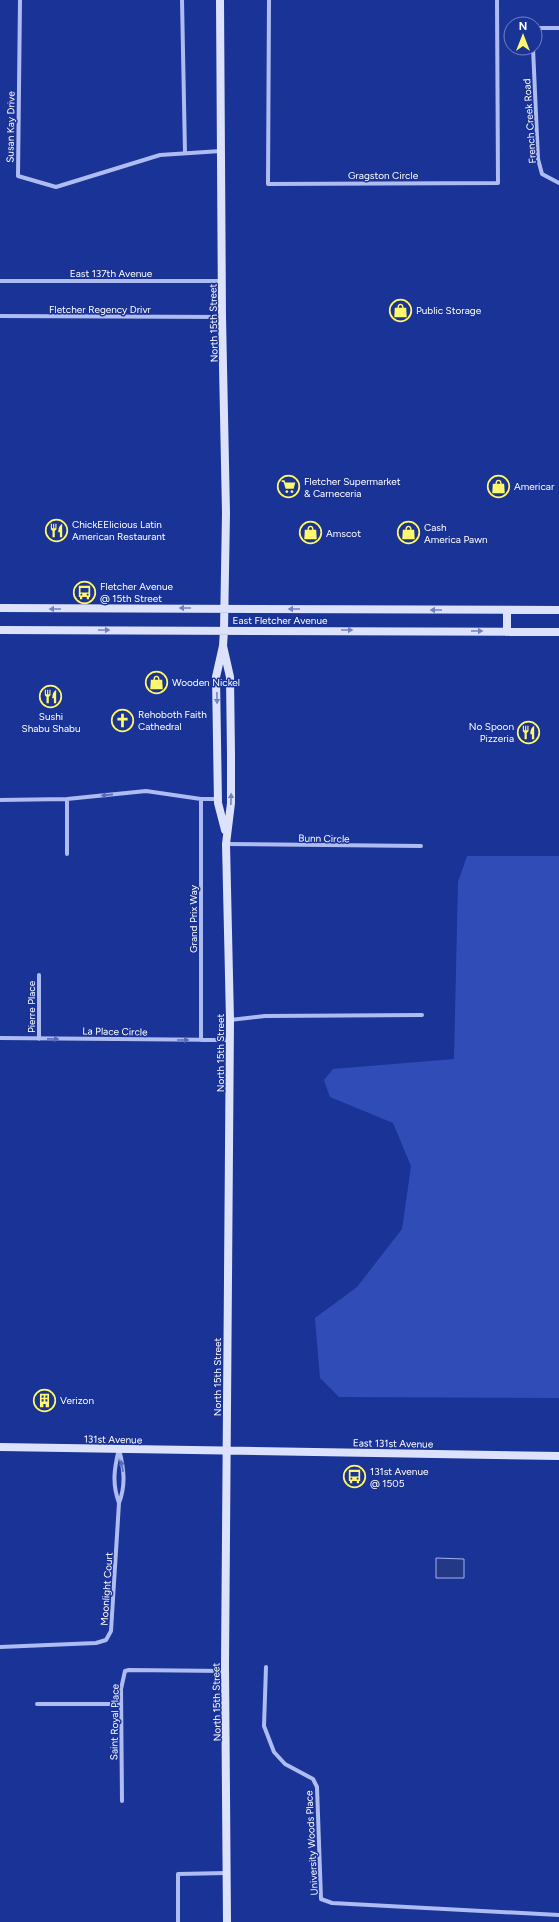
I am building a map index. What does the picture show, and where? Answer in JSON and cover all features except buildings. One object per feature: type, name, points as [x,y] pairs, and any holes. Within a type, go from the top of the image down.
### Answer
[{"type":"street","name":"Susan Kay Drive","points":[[20,0],[18,176],[56,187],[160,154],[221,151]]},
{"type":"street","points":[[182,0],[185,153]]},
{"type":"street","name":"North 15th Street","points":[[220,0],[222,317],[226,513],[224,630],[223,646],[216,677],[218,799],[226,833]]},
{"type":"street","name":"Gragston Circle","points":[[269,0],[268,184],[498,183],[497,0]]},
{"type":"street","points":[[543,28],[559,28]]},
{"type":"street","name":"French Creek Road","points":[[533,56],[538,159],[542,174],[559,183]]},
{"type":"street","name":"East 137th Avenue","points":[[0,281],[222,281]]},
{"type":"street","name":"Fletcher Regency Drivr","points":[[0,316],[222,317]]},
{"type":"street","name":"East Fletcher Avenue","points":[[0,608],[559,610]]},
{"type":"street","points":[[507,610],[507,632]]},
{"type":"street","name":"East Fletcher Avenue","points":[[0,630],[559,632]]},
{"type":"street","name":"North 15th Street","points":[[223,646],[230,677],[231,803],[226,833],[230,1020],[225,1671],[227,1922]]},
{"type":"street","points":[[0,800],[67,799],[146,791],[201,799],[218,799]]},
{"type":"street","points":[[67,799],[68,854]]},
{"type":"street","name":"Grand Prix Way","points":[[201,799],[201,1040]]},
{"type":"street","name":"Bunn Circle","points":[[226,844],[421,846]]},
{"type":"street","name":"Pierre Place","points":[[39,975],[39,1039]]},
{"type":"street","points":[[230,1020],[265,1016],[422,1015]]},
{"type":"street","name":"La Place Circle","points":[[0,1038],[230,1040]]},
{"type":"street","name":"131st Avenue","points":[[0,1447],[226,1451]]},
{"type":"street","name":"Moonlight Court","points":[[119,1450],[114,1469],[114,1490],[119,1504]]},
{"type":"street","name":"Moonlight Court","points":[[0,1646],[96,1643],[106,1640],[111,1631],[119,1504],[124,1490],[124,1469],[119,1450]]},
{"type":"street","name":"East 131st Avenue","points":[[226,1451],[559,1456]]},
{"type":"street","name":"University Woods Place","points":[[266,1667],[264,1726],[274,1752],[285,1764],[312,1780],[317,1787],[321,1899],[332,1903],[559,1915]]},
{"type":"street","name":"Saint Royal Place","points":[[122,1801],[122,1704],[124,1671],[225,1671]]},
{"type":"street","points":[[37,1704],[122,1704]]},
{"type":"street","points":[[178,1922],[178,1874],[227,1873]]},
{"type":"shaded area","points":[[467,856],[559,856],[559,1398],[339,1397],[320,1378],[315,1318],[357,1287],[402,1229],[411,1166],[393,1123],[330,1097],[324,1080],[333,1069],[454,1059],[458,882]]},
{"type":"shaded area","points":[[436,1558],[464,1559],[464,1578],[436,1578]]},
{"type":"place","name":"Public Storage","points":[[400,310]]},
{"type":"place","name":"Americar","points":[[498,486]]},
{"type":"place","name":"Fletcher Supermarket & Carneceria","points":[[289,487]]},
{"type":"place","name":"ChickEElicious Latin American Restaurant","points":[[57,530]]},
{"type":"place","name":"Amscot","points":[[310,533]]},
{"type":"place","name":"Cash America Pawn","points":[[408,533]]},
{"type":"place","name":"Fletcher Avenue @ 15th Street","points":[[85,592]]},
{"type":"place","name":"Wooden Nickel","points":[[156,682]]},
{"type":"place","name":"Sushi Shabu Shabu","points":[[51,696]]},
{"type":"place","name":"Rehoboth Faith Cathedral","points":[[122,720]]},
{"type":"place","name":"No Spoon Pizzeria","points":[[529,732]]},
{"type":"place","name":"Verizon","points":[[45,1400]]},
{"type":"place","name":"131st Avenue @ 1505","points":[[354,1477]]}]
